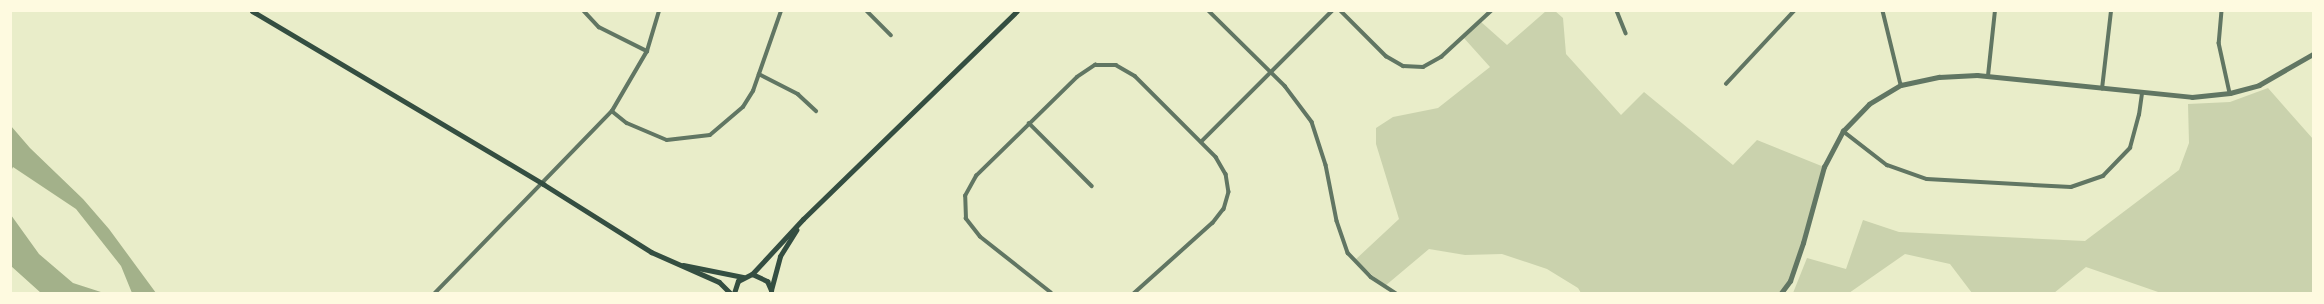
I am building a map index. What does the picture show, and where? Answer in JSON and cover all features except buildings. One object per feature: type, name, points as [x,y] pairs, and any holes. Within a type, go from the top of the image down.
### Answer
[{"type":"main road","points":[[252,11],[671,262],[719,282],[730,293]]},
{"type":"main road","points":[[734,293],[735,286],[743,277],[752,274],[803,219],[1017,11]]},
{"type":"main road","points":[[771,292],[780,256],[803,219]]},
{"type":"main road","points":[[671,262],[743,277]]},
{"type":"main road","points":[[752,274],[767,281],[771,292]]},
{"type":"street","points":[[584,11],[599,27],[647,51]]},
{"type":"street","points":[[435,293],[543,184],[612,111],[647,51],[659,11]]},
{"type":"street","points":[[612,111],[627,123],[666,140],[710,135],[743,107],[759,74],[781,11]]},
{"type":"street","points":[[867,11],[891,35]]},
{"type":"street","points":[[1210,11],[1271,72],[1312,122],[1326,165],[1337,221],[1348,253],[1371,277],[1396,293]]},
{"type":"street","points":[[1201,142],[1332,11]]},
{"type":"street","points":[[1341,11],[1386,56],[1403,66],[1423,67],[1441,57],[1486,13],[1491,11]]},
{"type":"street","points":[[1617,11],[1626,33]]},
{"type":"street","points":[[1726,84],[1794,11]]},
{"type":"street","points":[[1883,11],[1901,85]]},
{"type":"street","points":[[1988,76],[1994,11]]},
{"type":"street","points":[[2102,88],[2111,11]]},
{"type":"street","points":[[2222,11],[2219,43],[2230,93]]},
{"type":"street","points":[[1781,293],[1792,275],[1824,167],[1842,131],[1869,104],[1901,85],[1939,78],[1988,76],[2192,97],[2230,93],[2259,85],[2313,54]]},
{"type":"street","points":[[1051,293],[980,237],[966,219],[965,196],[976,176],[1077,77],[1095,65],[1116,65],[1135,76],[1222,165],[1226,174],[1229,192],[1224,209],[1214,223],[1135,293]]},
{"type":"street","points":[[759,74],[798,94],[816,111]]},
{"type":"street","points":[[1842,131],[1887,165],[1927,179],[2071,187],[2103,176],[2130,148],[2139,115],[2142,93]]},
{"type":"street","points":[[1029,123],[1092,186]]},
{"type":"shaded area","points":[[1546,11],[1555,11],[1563,18],[1566,54],[1621,115],[1644,92],[1733,165],[1757,140],[1824,167],[1790,281],[1782,293],[1581,293],[1578,288],[1547,269],[1502,254],[1465,255],[1429,249],[1385,286],[1355,260],[1399,219],[1376,144],[1376,128],[1393,117],[1438,108],[1490,67],[1463,37],[1480,21],[1507,45]]},
{"type":"shaded area","points":[[2268,88],[2313,139],[2313,293],[2161,293],[2086,267],[2054,293],[1972,293],[1950,264],[1905,254],[1849,293],[1793,293],[1807,258],[1846,269],[1863,220],[1899,232],[2085,241],[2179,170],[2189,143],[2188,104],[2230,102]]},
{"type":"shaded area","points":[[11,126],[30,148],[83,199],[109,229],[156,293],[132,293],[121,266],[76,209],[13,167],[11,171]]},
{"type":"shaded area","points":[[11,215],[39,254],[73,283],[104,293],[41,293],[11,266]]}]
